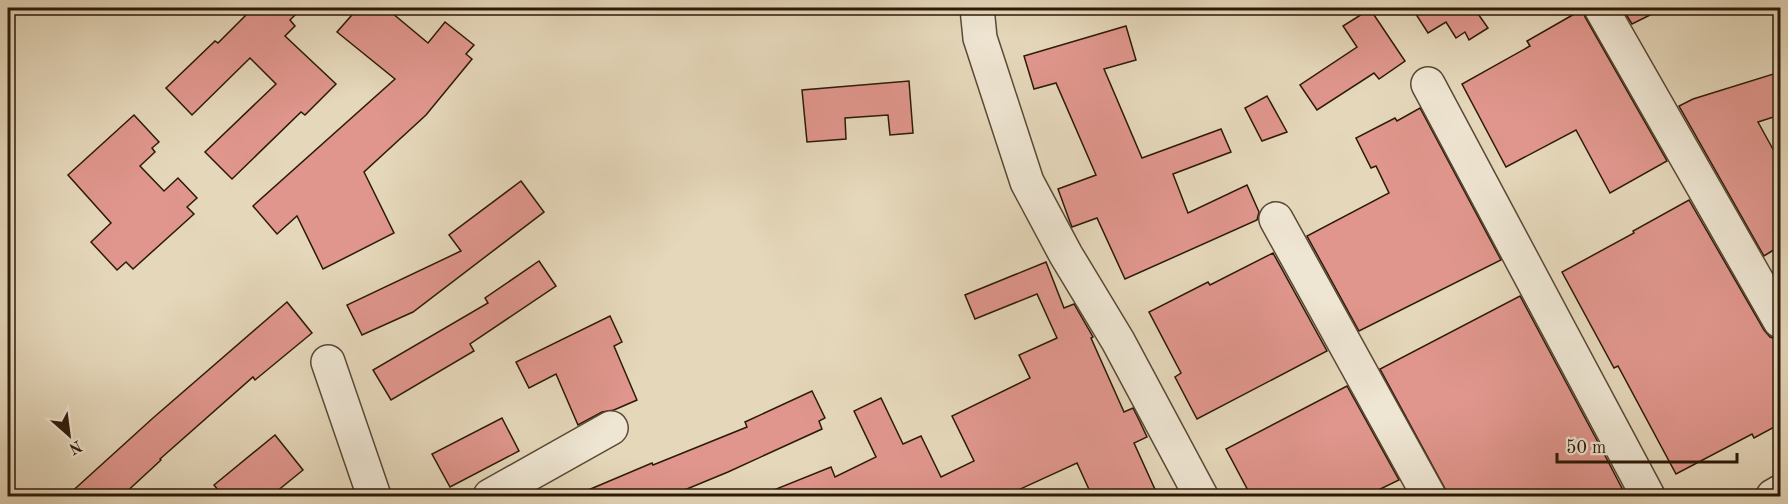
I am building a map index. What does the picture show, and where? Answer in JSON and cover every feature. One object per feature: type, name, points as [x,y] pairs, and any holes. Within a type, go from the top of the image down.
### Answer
[{"type":"street","points":[[978,8],[980,38],[1027,182],[1066,255],[1118,341],[1201,496]]},
{"type":"street","points":[[1601,8],[1780,321]]},
{"type":"street","points":[[1428,84],[1648,496]]},
{"type":"street","points":[[1276,219],[1429,496]]},
{"type":"street","points":[[327,362],[374,496]]},
{"type":"street","points":[[490,496],[611,428]]},
{"type":"street","points":[[1773,496],[1780,492]]},
{"type":"building","points":[[253,8],[302,8],[290,20],[295,26],[285,36],[336,84],[305,115],[301,112],[232,179],[205,152],[276,84],[250,58],[192,115],[166,88],[215,41],[218,43]]},
{"type":"building","points":[[358,8],[386,8],[428,43],[445,22],[474,45],[466,54],[472,59],[426,115],[364,172],[394,233],[323,269],[297,216],[277,234],[253,206],[395,79],[337,32]]},
{"type":"building","points":[[1412,8],[1474,8],[1488,28],[1469,40],[1465,32],[1456,38],[1446,22],[1428,33]]},
{"type":"building","points":[[1622,8],[1664,8],[1632,24]]},
{"type":"building","points":[[1370,9],[1405,61],[1379,79],[1374,73],[1317,110],[1300,85],[1357,47],[1343,26]]},
{"type":"building","points":[[1583,9],[1585,17],[1667,161],[1610,193],[1576,130],[1506,167],[1462,84],[1530,46],[1527,41]]},
{"type":"building","points":[[1126,26],[1136,60],[1104,69],[1142,158],[1221,129],[1231,152],[1173,174],[1188,213],[1247,185],[1259,212],[1257,220],[1125,279],[1097,218],[1072,227],[1058,189],[1096,175],[1056,83],[1034,89],[1024,56]]},
{"type":"building","points":[[1780,72],[1780,115],[1758,122],[1780,162],[1780,246],[1764,256],[1679,106],[1693,99]]},
{"type":"building","points":[[909,81],[913,133],[890,135],[888,115],[845,118],[846,139],[807,142],[802,90]]},
{"type":"building","points":[[1267,96],[1287,132],[1262,141],[1245,108]]},
{"type":"building","points":[[1420,108],[1501,260],[1359,331],[1307,236],[1389,193],[1376,166],[1371,168],[1356,138],[1395,118],[1397,121]]},
{"type":"building","points":[[134,115],[159,142],[152,148],[155,152],[140,166],[164,191],[178,178],[197,198],[187,207],[194,214],[133,269],[126,262],[117,270],[91,242],[111,223],[68,175]]},
{"type":"building","points":[[521,181],[544,212],[413,312],[362,335],[347,305],[461,251],[449,235]]},
{"type":"building","points":[[1689,200],[1764,330],[1770,337],[1777,339],[1780,345],[1780,424],[1754,438],[1752,434],[1676,474],[1618,366],[1614,368],[1562,272]]},
{"type":"building","points":[[1273,253],[1327,351],[1197,419],[1175,377],[1181,373],[1149,312],[1208,282],[1210,285]]},
{"type":"building","points":[[539,261],[556,286],[470,344],[474,351],[391,400],[373,370],[488,303],[485,298]]},
{"type":"building","points":[[1046,262],[1064,308],[1074,304],[1093,337],[1091,338],[1124,412],[1133,408],[1139,420],[1147,437],[1134,443],[1158,496],[1092,496],[1077,463],[1005,496],[759,496],[831,467],[835,477],[876,457],[854,411],[881,398],[903,444],[921,436],[941,477],[974,461],[952,416],[1030,378],[1019,355],[1057,338],[1037,294],[975,319],[965,295]]},
{"type":"building","points":[[1520,296],[1626,496],[1449,496],[1380,369]]},
{"type":"building","points":[[287,302],[312,333],[255,380],[253,377],[160,459],[122,496],[67,496],[153,418]]},
{"type":"building","points":[[610,316],[622,342],[614,346],[637,400],[614,410],[602,412],[578,425],[556,374],[529,388],[516,362]]},
{"type":"building","points":[[1347,386],[1399,480],[1366,496],[1251,496],[1226,449]]},
{"type":"building","points":[[812,391],[825,418],[819,421],[822,429],[728,472],[670,496],[574,496],[747,427],[745,422]]},
{"type":"building","points":[[502,418],[519,451],[450,487],[432,454]]},
{"type":"building","points":[[275,435],[303,470],[271,496],[223,496],[214,485]]}]
